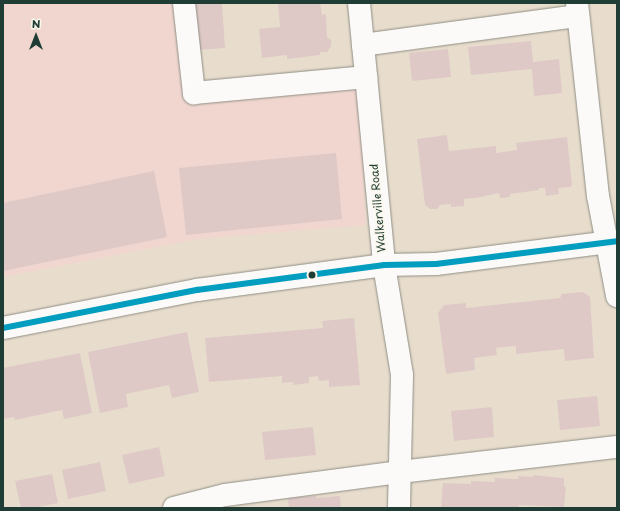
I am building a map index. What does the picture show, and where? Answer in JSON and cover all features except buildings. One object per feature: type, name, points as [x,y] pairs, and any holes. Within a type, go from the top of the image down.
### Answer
[{"type":"street","points":[[184,3],[194,93],[366,77]]},
{"type":"street","name":"Walkerville Road","points":[[359,3],[384,265],[402,375],[399,508]]},
{"type":"street","points":[[363,45],[578,9],[598,196],[612,241],[617,296]]},
{"type":"street","points":[[3,328],[197,290],[384,265],[436,264],[612,241]]},
{"type":"street","points":[[174,508],[226,495],[400,472],[617,447]]},
{"type":"shaded area","points":[[3,3],[173,3],[181,86],[358,74],[366,225],[199,239],[3,277]]},
{"type":"transit line","points":[[3,328],[197,290],[384,265],[436,264],[617,241]]}]
